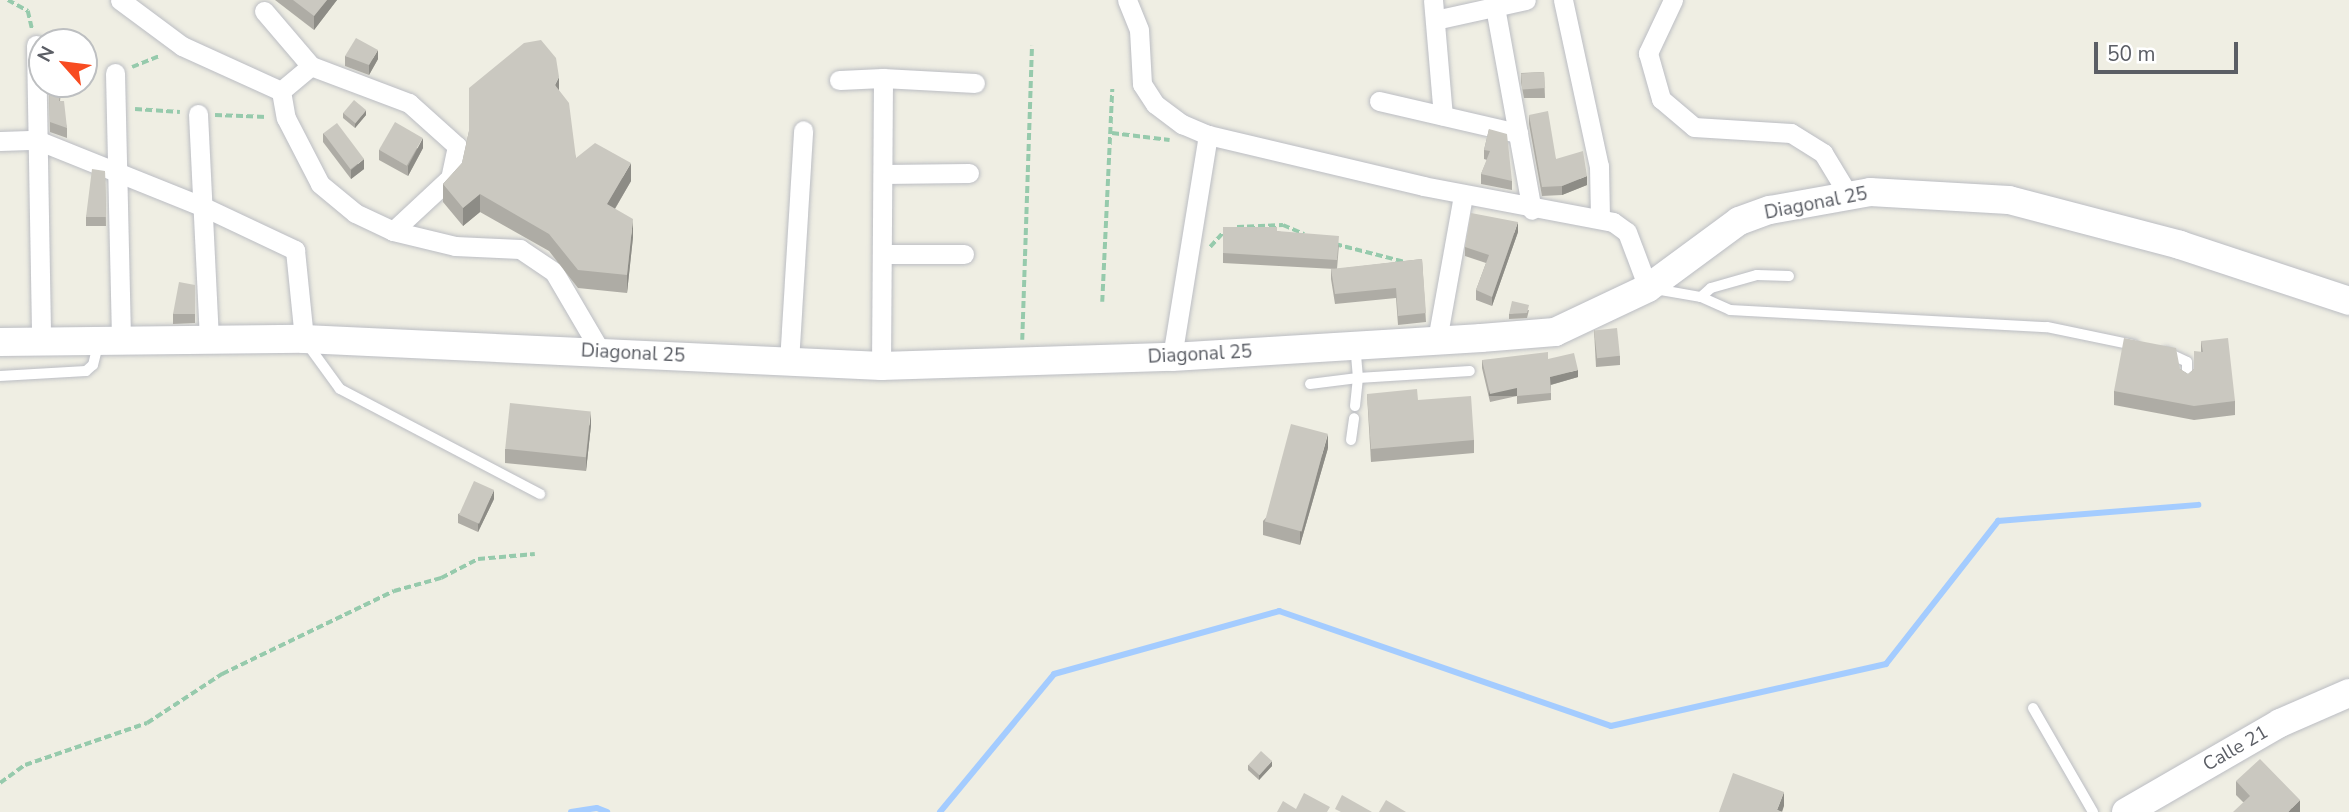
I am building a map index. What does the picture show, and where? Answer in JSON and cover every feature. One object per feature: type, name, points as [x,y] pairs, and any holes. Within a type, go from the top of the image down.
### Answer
[{"type":"street","points":[[120,0],[182,46],[281,91]]},
{"type":"street","points":[[1127,0],[1139,30],[1142,84],[1167,114],[1207,140],[1532,210],[1600,219],[1627,232],[1648,288]]},
{"type":"street","points":[[1433,0],[1443,116]]},
{"type":"street","points":[[1435,20],[1525,0]]},
{"type":"street","points":[[1563,0],[1599,166],[1600,219]]},
{"type":"street","points":[[1672,0],[1648,53],[1661,99],[1694,127],[1791,134],[1823,153],[1849,196]]},
{"type":"street","points":[[1495,7],[1532,210]]},
{"type":"street","points":[[264,11],[311,66],[409,103],[457,146],[450,178],[393,231]]},
{"type":"street","points":[[281,91],[311,66]]},
{"type":"street","points":[[110,340],[118,173],[115,73]]},
{"type":"street","points":[[881,366],[883,78]]},
{"type":"street","points":[[839,80],[883,78],[975,83]]},
{"type":"street","points":[[281,91],[286,118],[320,184],[355,213],[393,231],[455,246],[520,249],[554,272],[601,352]]},
{"type":"street","points":[[37,98],[41,341]]},
{"type":"street","points":[[1379,101],[1518,133]]},
{"type":"street","points":[[198,114],[209,339]]},
{"type":"street","points":[[789,362],[803,130]]},
{"type":"street","points":[[0,141],[37,140],[204,207],[295,250],[304,339]]},
{"type":"street","points":[[1172,357],[1207,140]]},
{"type":"street","points":[[883,174],[969,173]]},
{"type":"street","name":"Diagonal 25","points":[[0,342],[304,339],[881,366],[1172,357],[1555,332],[1648,288],[1739,221],[1770,210],[1849,196],[1957,194],[2009,200],[2180,245],[2349,301]]},
{"type":"street","points":[[1437,340],[1464,195]]},
{"type":"street","points":[[882,254],[964,254]]},
{"type":"street","name":"Calle 21","points":[[2126,812],[2280,723],[2349,693]]},
{"type":"lane","points":[[1701,297],[1711,288],[1757,275],[1788,276]]},
{"type":"lane","points":[[1648,288],[1701,297],[1730,310],[2047,327],[2179,355],[2186,362],[2187,380]]},
{"type":"lane","points":[[304,339],[340,389],[540,494]]},
{"type":"lane","points":[[0,376],[86,371],[110,340]]},
{"type":"lane","points":[[1355,346],[1358,378],[1355,406]]},
{"type":"lane","points":[[1310,384],[1358,378],[1470,372]]},
{"type":"lane","points":[[1351,440],[1354,418]]},
{"type":"lane","points":[[2033,708],[2093,812]]},
{"type":"path","points":[[8,0],[28,10],[32,28]]},
{"type":"path","points":[[1021,363],[1032,46]]},
{"type":"path","points":[[1102,302],[1112,89]]},
{"type":"path","points":[[1112,133],[1207,140]]},
{"type":"path","points":[[1183,277],[1228,227],[1283,225],[1306,235]]},
{"type":"path","points":[[1330,243],[1405,262]]},
{"type":"path","points":[[0,783],[25,765],[147,723],[222,674],[394,591],[441,578],[478,559],[535,554]]},
{"type":"building","points":[[293,0],[327,0],[314,16]]},
{"type":"building","points":[[356,38],[378,50],[369,65],[345,56]]},
{"type":"building","points":[[541,40],[556,58],[559,77],[555,85],[569,103],[576,158],[595,143],[631,163],[607,204],[633,219],[627,275],[578,270],[549,234],[480,194],[463,208],[443,184],[462,163],[469,131],[469,88],[524,43]]},
{"type":"building","points":[[1544,72],[1545,88],[1522,90],[1521,74]]},
{"type":"building","points":[[49,98],[59,98],[59,101],[64,101],[67,128],[50,122]]},
{"type":"building","points":[[354,100],[366,110],[355,123],[343,113]]},
{"type":"building","points":[[1548,111],[1556,159],[1583,151],[1587,176],[1562,186],[1542,187],[1529,115]]},
{"type":"building","points":[[395,122],[423,138],[407,166],[379,150]]},
{"type":"building","points":[[337,123],[364,159],[351,169],[323,133]]},
{"type":"building","points":[[1489,129],[1507,134],[1512,181],[1481,174],[1490,151],[1484,150]]},
{"type":"building","points":[[92,169],[105,171],[106,217],[86,217]]},
{"type":"building","points":[[1471,213],[1518,222],[1492,297],[1476,290],[1489,255],[1465,247]]},
{"type":"building","points":[[1223,227],[1277,227],[1277,231],[1339,236],[1337,260],[1223,253]]},
{"type":"building","points":[[1422,259],[1426,313],[1398,316],[1396,288],[1335,294],[1331,269]]},
{"type":"building","points":[[179,282],[195,285],[195,314],[173,314]]},
{"type":"building","points":[[1512,301],[1529,305],[1527,313],[1509,314]]},
{"type":"building","points":[[1617,328],[1620,356],[1597,358],[1594,330]]},
{"type":"building","points":[[2124,338],[2176,348],[2180,369],[2188,374],[2194,369],[2194,351],[2203,352],[2201,341],[2228,338],[2235,401],[2194,406],[2114,391]]},
{"type":"building","points":[[1548,352],[1548,359],[1574,353],[1578,370],[1550,377],[1551,393],[1517,396],[1517,388],[1490,394],[1482,360]]},
{"type":"building","points":[[1417,389],[1418,400],[1471,396],[1474,440],[1371,449],[1367,394]]},
{"type":"building","points":[[510,403],[591,411],[586,457],[505,449]]},
{"type":"building","points":[[1291,424],[1328,434],[1302,531],[1265,522]]},
{"type":"building","points":[[474,481],[494,490],[479,524],[459,515]]},
{"type":"building","points":[[1261,751],[1272,761],[1259,775],[1248,765]]},
{"type":"building","points":[[2260,759],[2300,800],[2288,812],[2233,812],[2250,796],[2236,781]]},
{"type":"building","points":[[1733,773],[1784,792],[1777,810],[1783,812],[1719,812]]},
{"type":"building","points":[[1304,793],[1330,807],[1327,812],[1277,812],[1283,801],[1296,809]]},
{"type":"building","points":[[1342,795],[1372,812],[1341,812],[1335,809]]},
{"type":"building","points":[[1386,800],[1406,812],[1379,812]]},
{"type":"waterway","points":[[940,812],[1054,674],[1279,611],[1611,726],[1886,664],[1998,521],[2198,505]]},
{"type":"waterway","points":[[571,812],[597,808],[607,812]]}]
